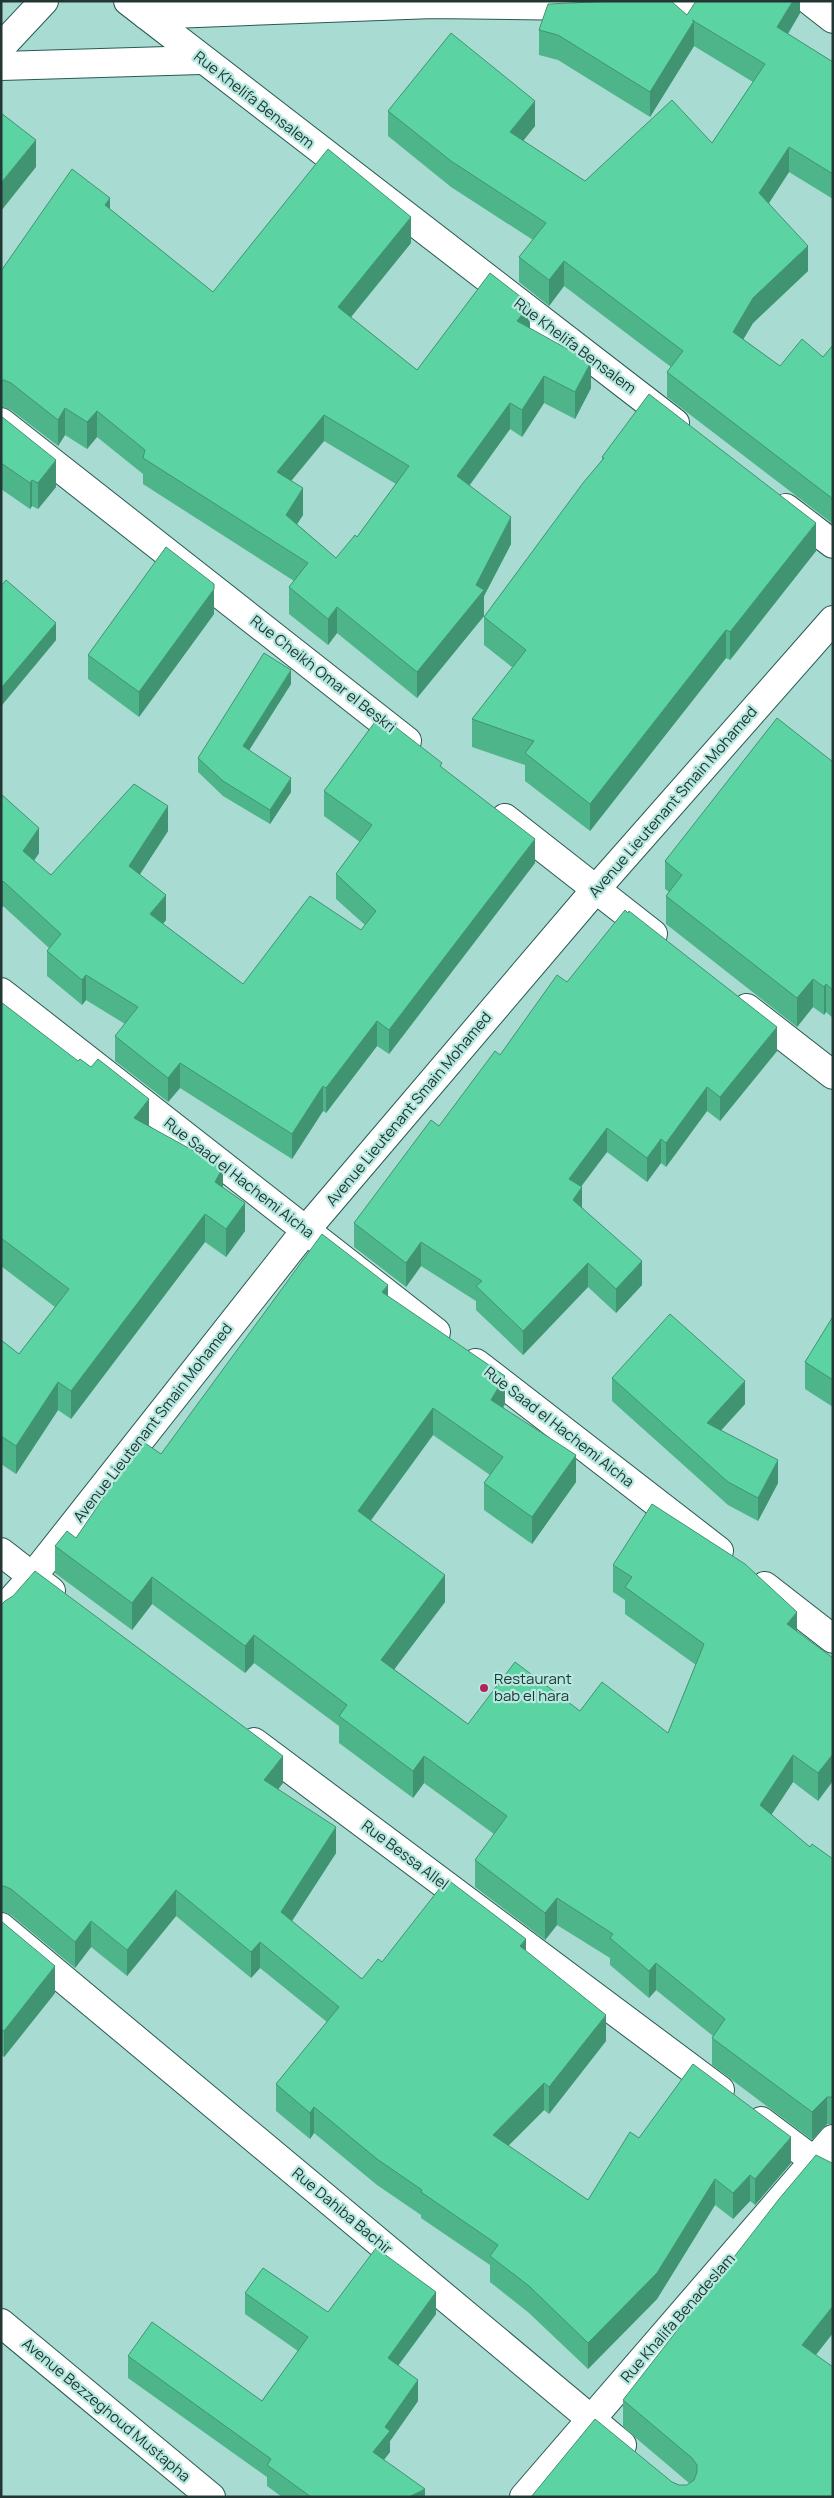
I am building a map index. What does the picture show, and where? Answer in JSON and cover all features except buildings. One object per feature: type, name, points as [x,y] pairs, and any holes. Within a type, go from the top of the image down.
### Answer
[{"type":"street","points":[[137,8],[432,3],[674,7],[692,1]]},
{"type":"street","points":[[810,1],[833,19]]},
{"type":"street","points":[[1,14],[39,8]]},
{"type":"street","points":[[1,47],[39,8]]},
{"type":"street","name":"Rue Khelifa Bensalem","points":[[137,8],[201,60],[698,441]]},
{"type":"street","points":[[1,66],[201,60]]},
{"type":"street","name":"Rue Cheikh Omar el Beskri","points":[[1,422],[424,754]]},
{"type":"street","points":[[770,495],[833,544]]},
{"type":"street","name":"Avenue Lieutenant Smain Mohamed","points":[[1,1612],[32,1577],[305,1230],[596,889],[833,620]]},
{"type":"street","points":[[486,803],[672,949]]},
{"type":"street","points":[[726,991],[833,1075]]},
{"type":"street","name":"Rue Saad el Hachemi Aicha","points":[[1,992],[833,1639]]},
{"type":"street","points":[[1,1552],[72,1606]]},
{"type":"street","name":"Rue Bessa Allel","points":[[232,1726],[823,2168]]},
{"type":"street","name":"Rue Dahiba Bachir","points":[[1,1927],[644,2464]]},
{"type":"street","name":"Rue Khalifa Benadeslam","points":[[524,2497],[591,2418],[823,2168],[833,2139]]},
{"type":"street","name":"Avenue Bezzeghoud Mustapha","points":[[1,2322],[211,2497]]},
{"type":"place","name":"Restaurant bab el hara","points":[[484,1688]]}]
